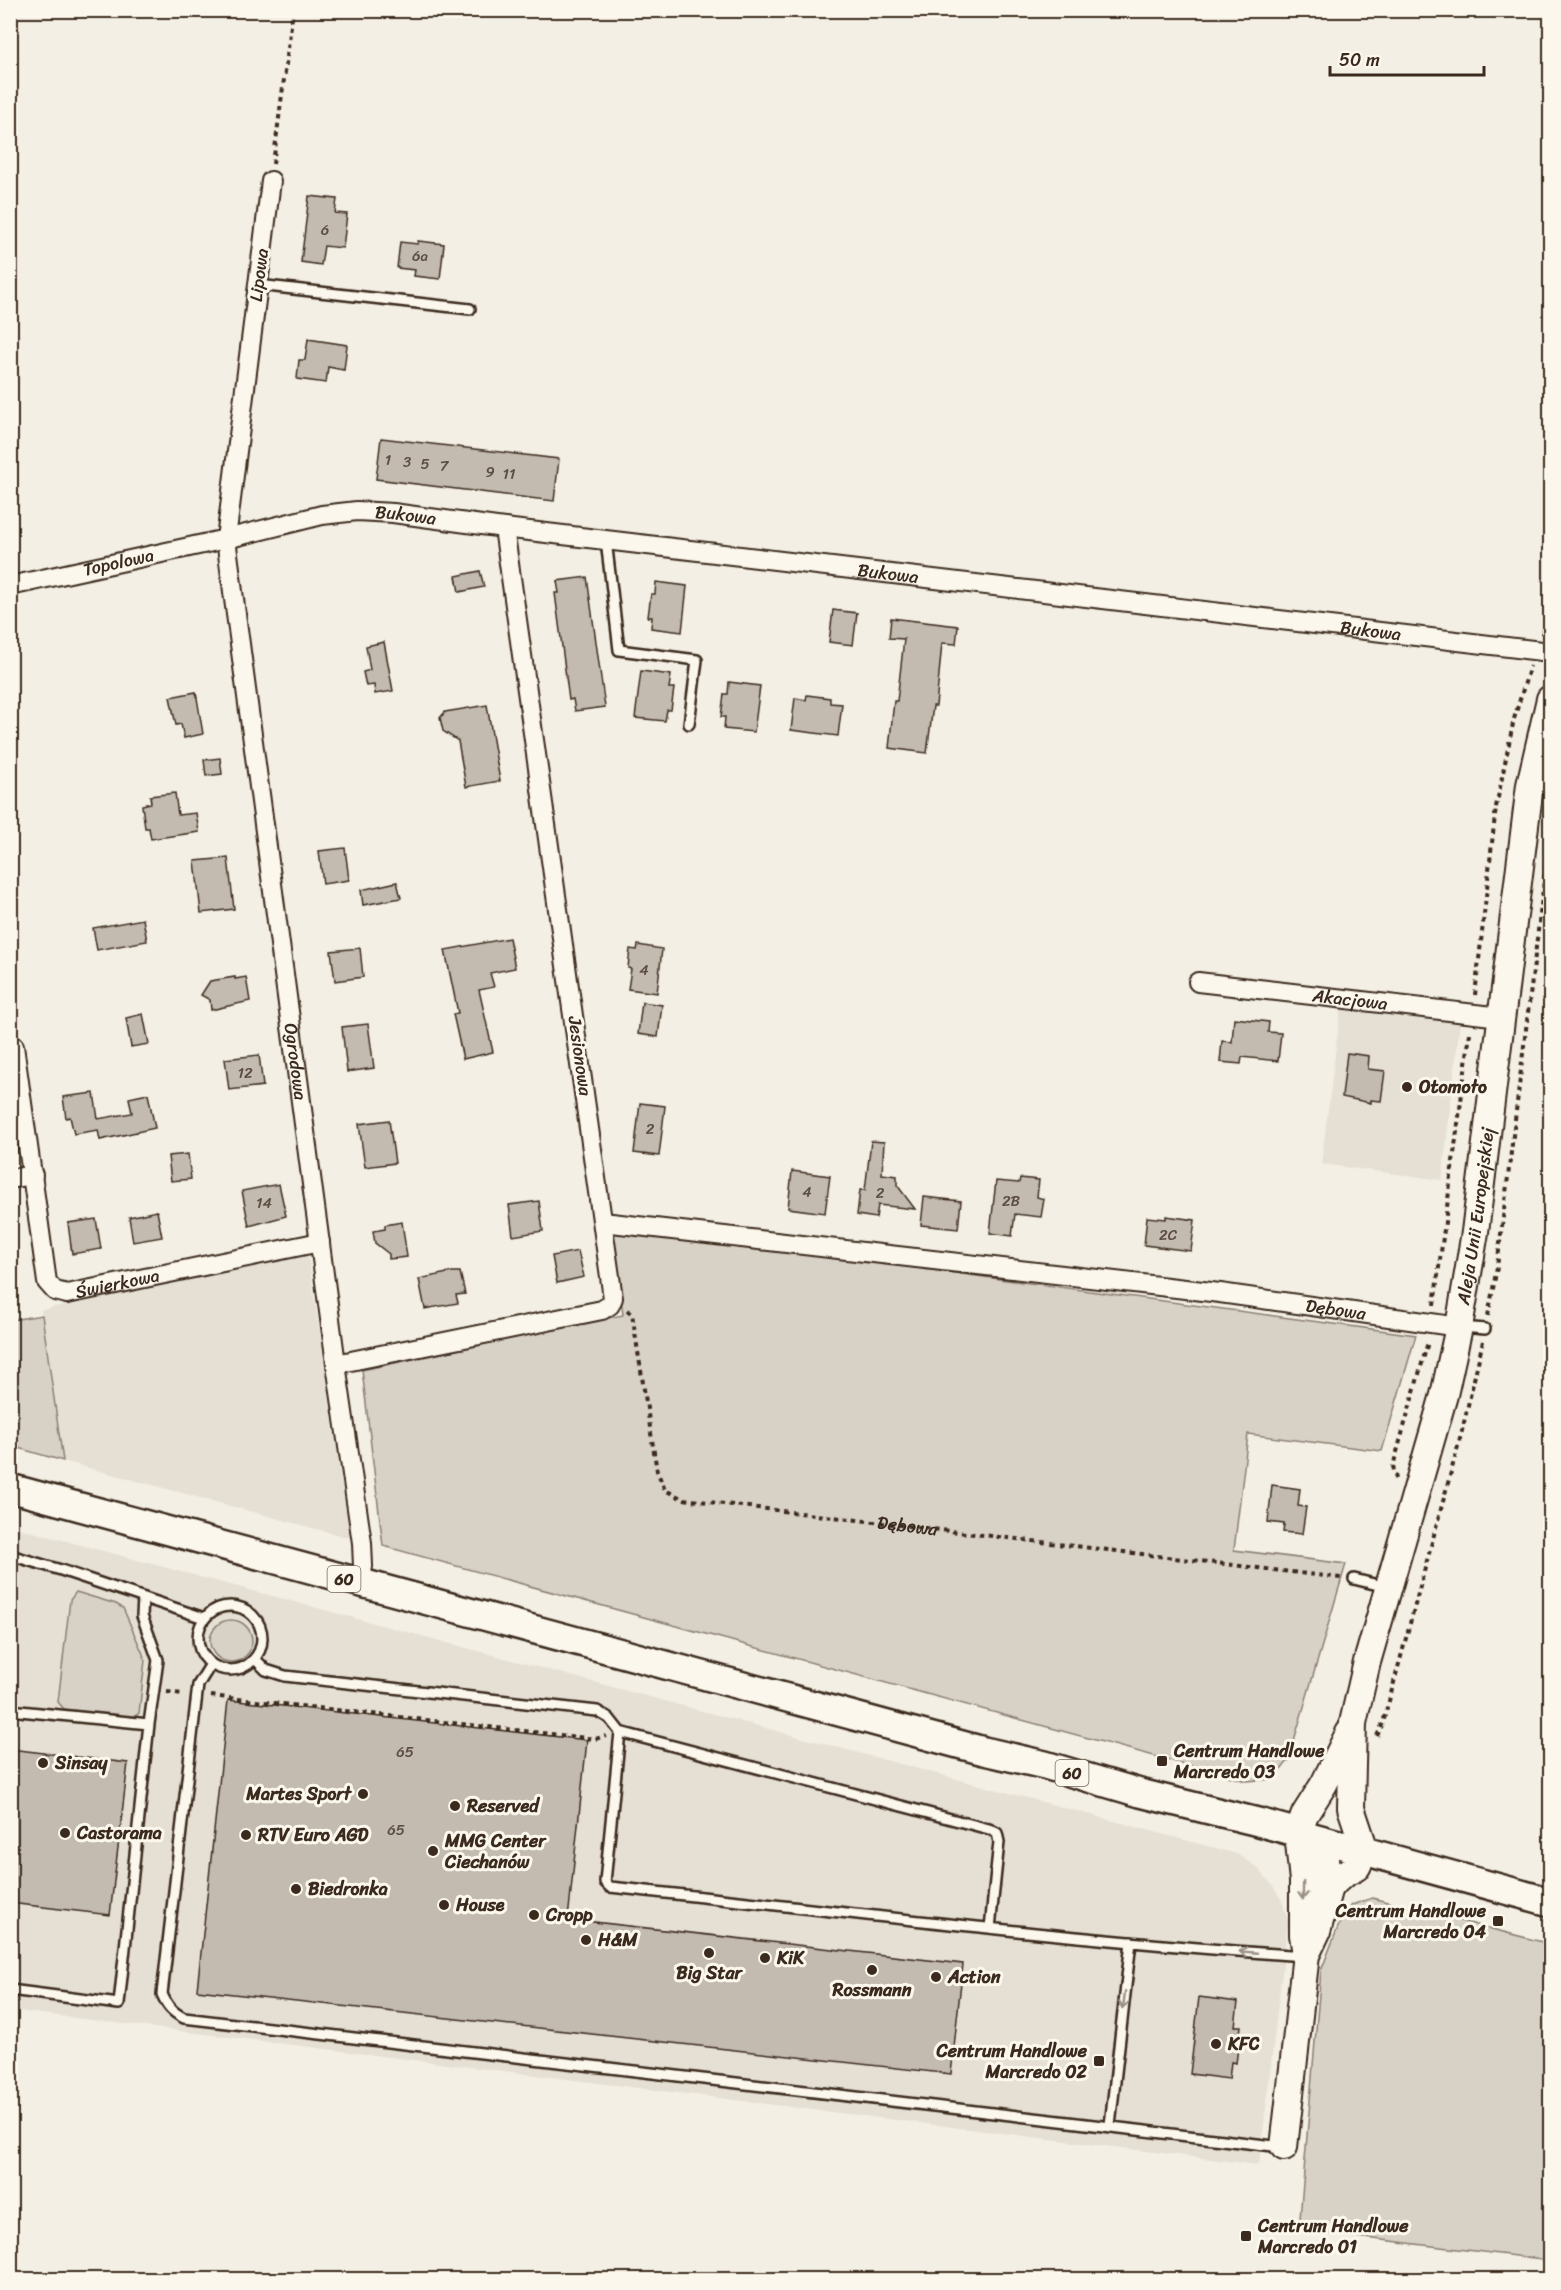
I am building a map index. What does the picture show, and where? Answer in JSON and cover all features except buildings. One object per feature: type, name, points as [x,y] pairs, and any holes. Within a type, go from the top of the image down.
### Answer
[{"type":"main road","name":"Aleja Unii Europejskiej","points":[[1365,1850],[1351,1808],[1353,1723],[1367,1662],[1444,1395],[1459,1327],[1475,1232],[1530,785],[1551,699]]},
{"type":"main road","name":"60","points":[[10,1488],[984,1751],[1045,1765],[1140,1793],[1365,1850],[1551,1902]]},
{"type":"main road","name":"Aleja Unii Europejskiej","points":[[1298,1833],[1305,1814],[1324,1784],[1353,1723]]},
{"type":"main road","name":"Aleja Unii Europejskiej","points":[[1298,1833],[1329,1823],[1340,1816],[1351,1792]]},
{"type":"main road","points":[[1284,2147],[1306,1954],[1303,1935],[1303,1881],[1298,1833]]},
{"type":"main road","points":[[1306,1954],[1317,1932],[1329,1887],[1326,1876],[1324,1840]]},
{"type":"main road","points":[[1329,1887],[1357,1866],[1365,1850]]},
{"type":"street","name":"Lipowa","points":[[226,539],[271,181]]},
{"type":"street","name":"Bukowa","points":[[226,539],[322,515],[357,511],[393,513],[1543,651]]},
{"type":"street","name":"Jesionowa","points":[[504,528],[613,1298]]},
{"type":"street","name":"Topolowa","points":[[10,586],[226,539]]},
{"type":"street","name":"Ogrodowa","points":[[226,539],[362,1543],[361,1583]]},
{"type":"street","name":"Akacjowa","points":[[1198,982],[1501,1017]]},
{"type":"street","points":[[10,1179],[33,1175],[14,1046]]},
{"type":"street","name":"Świerkowa","points":[[33,1175],[47,1282],[55,1291],[67,1294],[320,1242]]},
{"type":"street","name":"Dębowa","points":[[603,1222],[1231,1294],[1459,1327]]},
{"type":"street","points":[[336,1364],[602,1310],[610,1305],[613,1298]]},
{"type":"lane","points":[[258,285],[470,309]]},
{"type":"lane","points":[[606,540],[619,650],[697,660],[689,724]]},
{"type":"lane","points":[[1459,1327],[1485,1329]]},
{"type":"lane","points":[[10,1555],[61,1569],[204,1618]]},
{"type":"lane","points":[[1354,1579],[1388,1588]]},
{"type":"lane","points":[[10,1990],[119,2004],[158,1660],[142,1616],[142,1598]]},
{"type":"lane","points":[[226,1606],[239,1607],[251,1612],[259,1623],[263,1635],[261,1648],[255,1659],[242,1668],[226,1670],[211,1664],[202,1654],[198,1642],[198,1630],[204,1618],[214,1610],[226,1606]]},
{"type":"lane","points":[[255,1659],[266,1670],[285,1676],[597,1711],[609,1718],[620,1732],[990,1829],[996,1833],[999,1842],[990,1928]]},
{"type":"lane","points":[[211,1664],[198,1685],[162,1994],[166,2004],[174,2013],[184,2018],[1284,2147]]},
{"type":"lane","points":[[10,1710],[149,1724]]},
{"type":"lane","points":[[620,1732],[605,1882],[610,1887],[1131,1942],[1290,1955],[1306,1954]]},
{"type":"lane","points":[[1110,2125],[1131,1942]]},
{"type":"path","points":[[271,181],[293,10]]},
{"type":"path","points":[[1393,1466],[1432,1323],[1473,1014],[1496,807],[1514,719],[1543,651],[1551,615]]},
{"type":"path","name":"Dębowa","points":[[613,1298],[632,1314],[657,1471],[664,1490],[683,1499],[1354,1579]]},
{"type":"path","points":[[173,1693],[595,1739],[620,1732]]},
{"type":"shaded area","points":[[1341,1008],[1460,1022],[1442,1180],[1321,1164]]},
{"type":"shaded area","points":[[612,1227],[1416,1335],[1382,1451],[1248,1434],[1234,1550],[1346,1564],[1288,1761],[1274,1779],[1246,1781],[383,1546],[362,1370],[623,1315]]},
{"type":"shaded area","points":[[308,1254],[350,1538],[63,1461],[41,1310]]},
{"type":"shaded area","points":[[42,1315],[63,1461],[11,1446],[11,1320]]},
{"type":"shaded area","points":[[10,1526],[1237,1854],[1258,1868],[1273,1886],[1282,1901],[1288,1921],[1259,2165],[11,2010]]},
{"type":"shaded area","points":[[76,1592],[123,1608],[145,1660],[139,1713],[133,1718],[64,1709],[58,1702],[70,1600]]},
{"type":"shaded area","points":[[231,1620],[246,1626],[252,1641],[246,1656],[231,1662],[216,1656],[210,1641],[216,1626]]},
{"type":"shaded area","points":[[1372,1898],[1550,1944],[1550,2260],[1299,2230],[1321,1971],[1340,1922],[1352,1905]]},
{"type":"place","name":"Otomoto","points":[[1407,1087]]},
{"type":"place","name":"Centrum Handlowe Marcredo 03","points":[[1162,1761]]},
{"type":"place","name":"Sinsay","points":[[43,1763]]},
{"type":"place","name":"Martes Sport","points":[[363,1794]]},
{"type":"place","name":"Reserved","points":[[455,1806]]},
{"type":"place","name":"Castorama","points":[[65,1833]]},
{"type":"place","name":"RTV Euro AGD","points":[[246,1835]]},
{"type":"place","name":"MMG Center Ciechanów","points":[[433,1851]]},
{"type":"place","name":"Biedronka","points":[[296,1889]]},
{"type":"place","name":"House","points":[[444,1905]]},
{"type":"place","name":"Cropp","points":[[534,1915]]},
{"type":"place","name":"Centrum Handlowe Marcredo 04","points":[[1498,1921]]},
{"type":"place","name":"H&M","points":[[586,1940]]},
{"type":"place","name":"Big Star","points":[[709,1953]]},
{"type":"place","name":"KiK","points":[[765,1958]]},
{"type":"place","name":"Rossmann","points":[[872,1970]]},
{"type":"place","name":"Action","points":[[936,1977]]},
{"type":"place","name":"KFC","points":[[1216,2044]]},
{"type":"place","name":"Centrum Handlowe Marcredo 02","points":[[1099,2061]]},
{"type":"place","name":"Centrum Handlowe Marcredo 01","points":[[1246,2236]]}]
